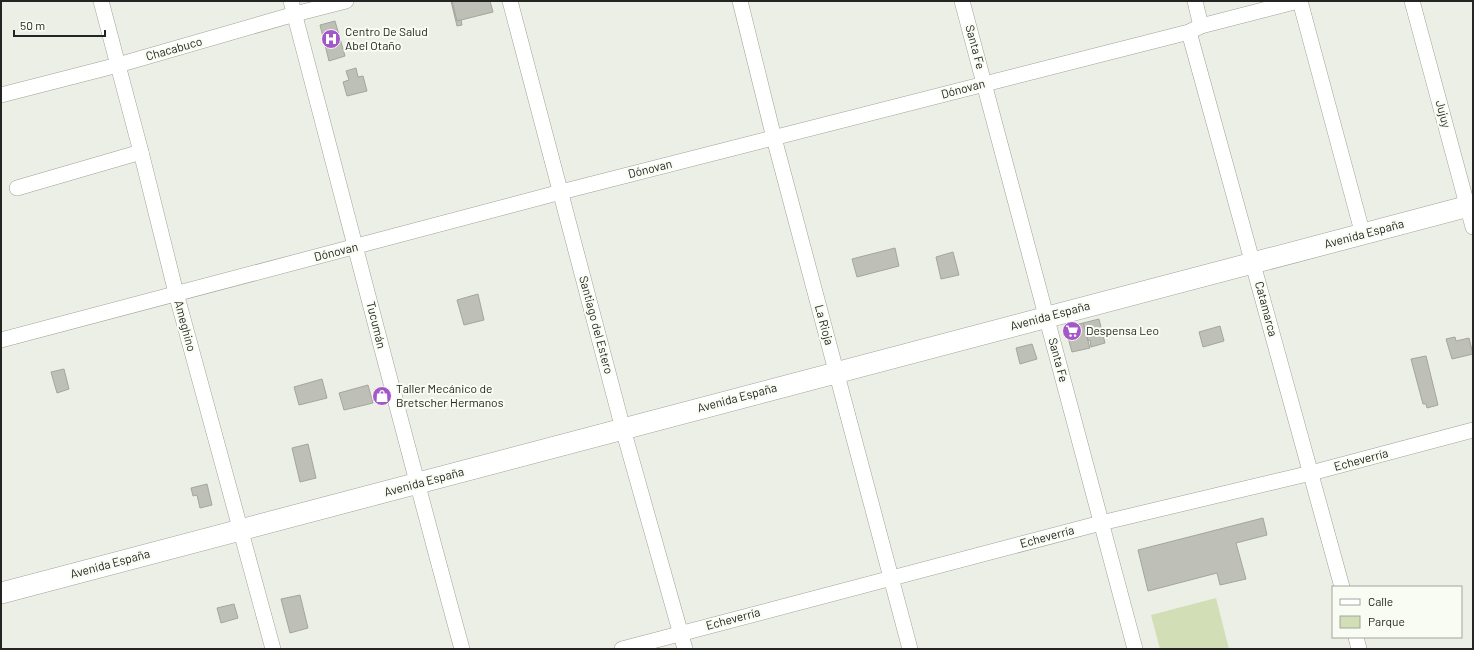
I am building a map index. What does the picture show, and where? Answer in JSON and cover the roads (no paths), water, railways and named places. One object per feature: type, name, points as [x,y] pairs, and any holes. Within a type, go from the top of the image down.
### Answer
[{"type":"street","name":"Ameghino","points":[[101,1],[176,293],[273,649]]},
{"type":"street","name":"Chacabuco","points":[[1,95],[118,65],[293,8],[346,1]]},
{"type":"street","name":"Santiago del Estero","points":[[510,1],[623,428],[685,649]]},
{"type":"street","name":"La Rioja","points":[[740,1],[774,138],[910,649]]},
{"type":"street","name":"Santa Fe","points":[[962,1],[1135,649]]},
{"type":"street","name":"Catamarca","points":[[1195,1],[1195,29],[1253,263],[1342,586]]},
{"type":"street","name":"Dónovan","points":[[1,340],[561,192],[1299,1]]},
{"type":"street","points":[[1299,1],[1363,235]]},
{"type":"street","name":"Jujuy","points":[[1412,1],[1470,206],[1473,227]]},
{"type":"street","name":"Tucumán","points":[[293,8],[356,247],[416,484],[462,649]]},
{"type":"street","points":[[17,188],[141,152]]},
{"type":"street","name":"Avenida España","points":[[1,593],[1470,206]]},
{"type":"street","name":"Echeverría","points":[[622,649],[1101,523],[1311,473],[1473,430]]},
{"type":"street","points":[[1356,638],[1359,649]]},
{"type":"place","name":"Centro De Salud Abel Otaño","points":[[331,39]]},
{"type":"place","name":"Despensa Leo","points":[[1072,331]]},
{"type":"place","name":"Taller Mecánico de Bretscher Hermanos","points":[[382,396]]}]
